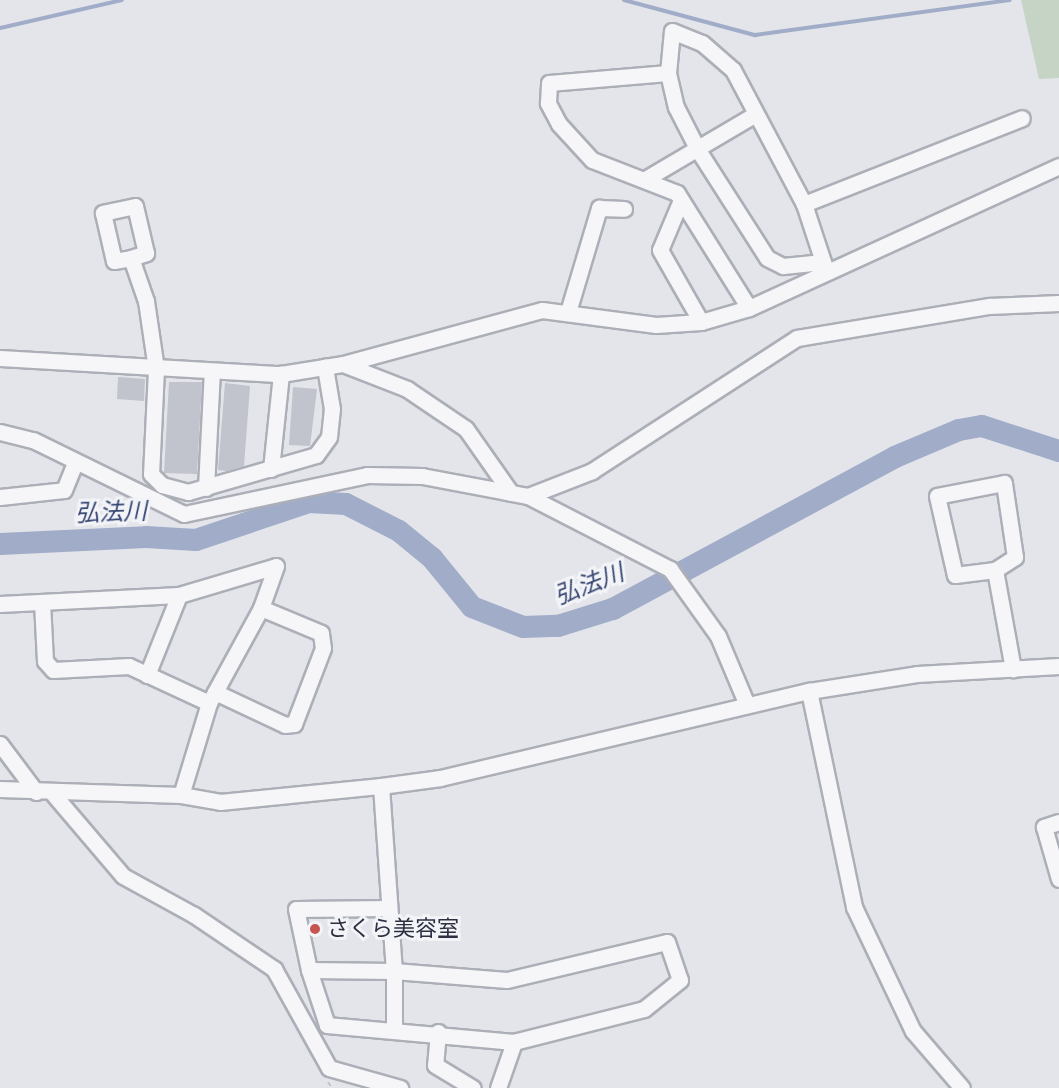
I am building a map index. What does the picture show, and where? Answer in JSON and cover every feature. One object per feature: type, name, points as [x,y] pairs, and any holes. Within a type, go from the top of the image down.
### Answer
[{"type":"street","points":[[672,31],[702,43],[733,70],[754,115],[804,204],[825,266],[783,266],[767,258],[698,150],[676,107],[668,73],[672,31]]},
{"type":"street","points":[[668,73],[549,83],[548,103],[559,124],[592,160],[646,178],[681,200],[749,308]]},
{"type":"street","points":[[646,178],[698,150],[754,115]]},
{"type":"street","points":[[804,204],[1022,118]]},
{"type":"street","points":[[0,358],[156,369],[281,374],[343,364],[542,310],[656,325],[701,322],[749,308],[825,266],[1059,166]]},
{"type":"street","points":[[681,200],[660,250],[701,322]]},
{"type":"street","points":[[568,312],[599,208],[624,209]]},
{"type":"street","points":[[131,258],[146,301],[156,369],[151,474],[162,485],[188,492],[316,455],[329,437],[332,409],[325,367]]},
{"type":"street","points":[[528,496],[592,471],[797,338],[989,306],[1059,303]]},
{"type":"street","points":[[343,364],[407,389],[466,429],[511,493]]},
{"type":"street","points":[[206,488],[212,371]]},
{"type":"street","points":[[272,469],[281,374]]},
{"type":"street","points":[[0,432],[33,440],[75,463],[184,513],[367,475],[422,476],[528,496],[670,569],[718,636],[747,705]]},
{"type":"street","points":[[0,497],[64,490],[75,463]]},
{"type":"street","points":[[1004,483],[1015,557],[995,570],[955,575],[937,496],[1004,483]]},
{"type":"street","points":[[0,604],[179,595],[276,566],[261,608],[212,698],[181,795]]},
{"type":"street","points":[[995,570],[1013,669]]},
{"type":"street","points":[[147,675],[179,595]]},
{"type":"street","points":[[42,602],[45,661],[53,670],[129,666],[147,675],[285,725],[294,723],[323,648],[321,633],[261,608]]},
{"type":"street","points":[[0,789],[54,795],[181,795],[220,802],[381,786],[440,778],[809,691],[917,674],[1059,666]]},
{"type":"street","points":[[809,691],[854,907],[913,1031],[962,1088]]},
{"type":"street","points":[[0,744],[36,792]]},
{"type":"street","points":[[381,786],[394,971],[394,1030]]},
{"type":"street","points":[[54,795],[123,876],[194,915],[274,969],[329,1068],[400,1088]]},
{"type":"street","points":[[1059,822],[1044,827],[1059,879]]},
{"type":"street","points":[[309,970],[394,971],[507,980],[667,942],[680,980],[663,997],[644,1009],[514,1042],[438,1032],[327,1025],[309,970],[296,909],[389,909]]},
{"type":"street","points":[[438,1032],[435,1065],[473,1088]]},
{"type":"street","points":[[498,1088],[514,1042]]},
{"type":"green space","points":[[1021,0],[1059,0],[1059,78],[1039,79]]},
{"type":"building","points":[[118,377],[145,379],[144,401],[117,399]]},
{"type":"building","points":[[169,382],[202,382],[197,474],[164,473]]},
{"type":"building","points":[[225,383],[250,386],[244,466],[227,471],[218,470]]},
{"type":"building","points":[[293,387],[317,389],[310,446],[289,445]]},
{"type":"waterway","points":[[0,28],[122,0]]},
{"type":"waterway","points":[[624,0],[755,35],[1010,0]]},
{"type":"waterway","name":"弘法川","points":[[0,544],[146,537],[196,540],[309,502],[346,504],[399,531],[432,558],[472,607],[523,627],[558,626],[613,609],[895,457],[959,430],[982,426],[1059,451]]},
{"type":"place","name":"さくら美容室","points":[[315,929]]}]
